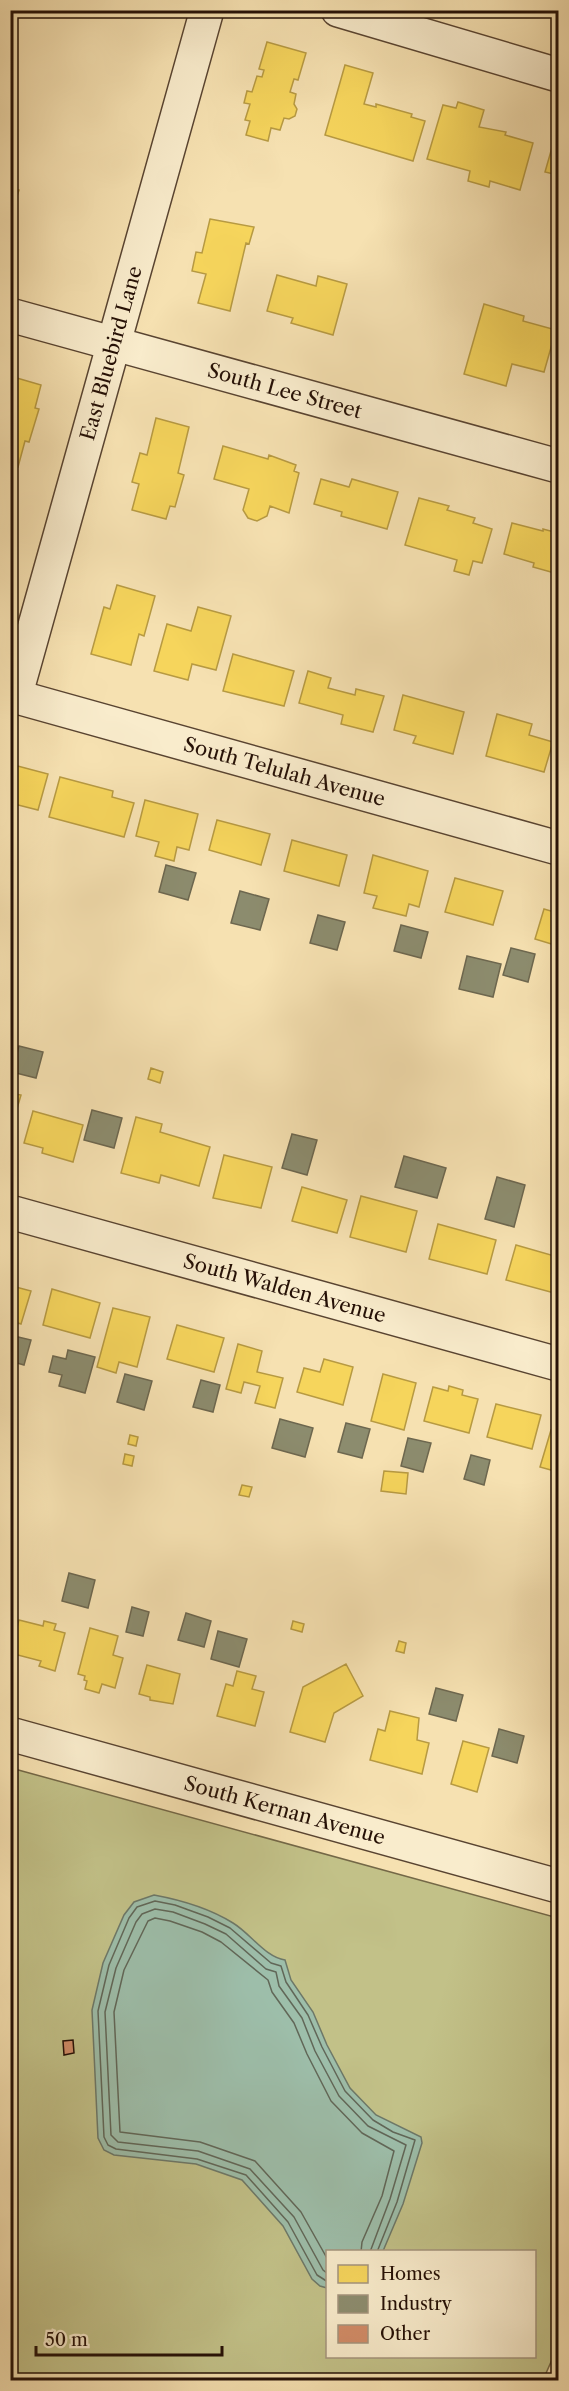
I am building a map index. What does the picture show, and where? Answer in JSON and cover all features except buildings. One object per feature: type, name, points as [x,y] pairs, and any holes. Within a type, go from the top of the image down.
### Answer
[{"type":"street","name":"East Bluebird Lane","points":[[13,696],[115,344],[207,10]]},
{"type":"street","points":[[338,10],[558,75]]},
{"type":"street","name":"South Lee Street","points":[[10,315],[558,466]]},
{"type":"street","name":"South Telulah Avenue","points":[[13,696],[558,848]]},
{"type":"street","name":"South Walden Avenue","points":[[10,1212],[558,1364]]},
{"type":"street","name":"South Kernan Avenue","points":[[10,1734],[558,1886]]},
{"type":"shaded area","points":[[11,1768],[558,1918],[558,2346],[543,2380],[11,2380]]},
{"type":"water","points":[[154,1895],[195,1905],[224,1918],[240,1928],[265,1950],[285,1960],[291,1980],[313,2012],[327,2045],[350,2088],[376,2115],[421,2137],[422,2143],[403,2204],[383,2250],[326,2250],[326,2288],[312,2279],[283,2226],[242,2180],[196,2164],[114,2155],[104,2150],[98,2138],[92,2010],[103,1963],[124,1915],[134,1902]]}]
